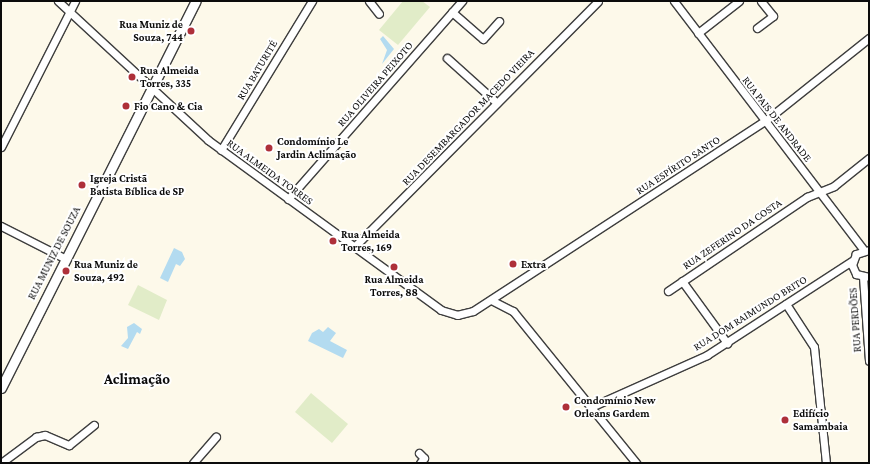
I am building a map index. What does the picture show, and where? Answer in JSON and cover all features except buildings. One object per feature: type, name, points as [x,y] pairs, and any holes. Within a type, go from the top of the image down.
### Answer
[{"type":"street","name":"RUA ALMEIDA TORRES","points":[[58,1],[153,86],[221,150],[354,247],[448,313],[466,314],[491,300]]},
{"type":"street","points":[[1,147],[75,1]]},
{"type":"street","name":"RUA MUNIZ DE SOUZA","points":[[1,388],[64,258],[196,1]]},
{"type":"street","name":"RUA BATURITÉ","points":[[221,150],[312,1]]},
{"type":"street","points":[[369,1],[379,14]]},
{"type":"street","name":"RUA OLIVEIRA PEIXOTO","points":[[288,199],[462,1]]},
{"type":"street","name":"RUA DESEMBARGADOR MACEDO VIEIRA","points":[[354,247],[598,1]]},
{"type":"street","name":"RUA PAIS DE ANDRADE","points":[[674,1],[765,122],[867,250]]},
{"type":"street","points":[[698,33],[739,1]]},
{"type":"street","points":[[757,28],[773,16],[761,1]]},
{"type":"street","points":[[452,12],[482,39],[499,21]]},
{"type":"street","name":"RUA ESPÍRITO SANTO","points":[[491,300],[765,122],[869,38]]},
{"type":"street","points":[[447,58],[497,103]]},
{"type":"street","name":"RUA ZEFERINO DA COSTA","points":[[668,291],[808,196],[834,186],[869,158]]},
{"type":"street","points":[[1,226],[64,258]]},
{"type":"street","name":"RUA DOM RAIMUNDO BRITO","points":[[591,407],[727,343],[852,262],[867,250]]},
{"type":"street","points":[[852,262],[854,272],[866,277]]},
{"type":"street","name":"RUA PERDÕES","points":[[866,277],[869,361]]},
{"type":"street","points":[[682,281],[727,343]]},
{"type":"street","points":[[491,300],[513,311],[636,463]]},
{"type":"street","points":[[786,304],[814,347],[826,463]]},
{"type":"street","points":[[1,463],[36,437],[45,435],[69,444],[94,425]]},
{"type":"street","points":[[193,463],[216,437]]},
{"type":"street","points":[[419,453],[424,458],[420,463]]},
{"type":"green space","points":[[403,1],[422,1],[430,7],[398,45],[379,30]]},
{"type":"green space","points":[[138,285],[167,300],[159,320],[128,305]]},
{"type":"green space","points":[[311,393],[348,424],[332,443],[295,412]]},
{"type":"water","points":[[383,36],[394,49],[382,64],[387,50],[380,39]]},
{"type":"water","points":[[174,248],[182,252],[185,259],[180,266],[176,264],[168,282],[160,278]]},
{"type":"water","points":[[134,323],[142,329],[140,334],[137,332],[128,349],[121,346],[128,338],[127,327]]},
{"type":"water","points":[[328,327],[336,333],[330,341],[347,350],[343,358],[308,341],[312,333],[319,329],[323,332]]},
{"type":"place","name":"Rua Muniz de Souza, 744","points":[[191,31]]},
{"type":"place","name":"Rua Almeida Torres, 335","points":[[132,77]]},
{"type":"place","name":"Fio Cano & Cia","points":[[126,106]]},
{"type":"place","name":"Condomínio Le Jardin Aclimação","points":[[269,148]]},
{"type":"place","name":"Igreja Cristã Batista Bíblica de SP","points":[[82,185]]},
{"type":"place","name":"Rua Almeida Torres, 169","points":[[333,241]]},
{"type":"place","name":"Extra","points":[[513,264]]},
{"type":"place","name":"Rua Almeida Torres, 88","points":[[394,267]]},
{"type":"place","name":"Rua Muniz de Souza, 492","points":[[66,271]]},
{"type":"place","name":"Condomínio New Orleans Gardem","points":[[566,407]]},
{"type":"place","name":"Edifício Samambaia","points":[[785,420]]},
{"type":"district","name":"Aclimação","points":[[137,380]]}]
